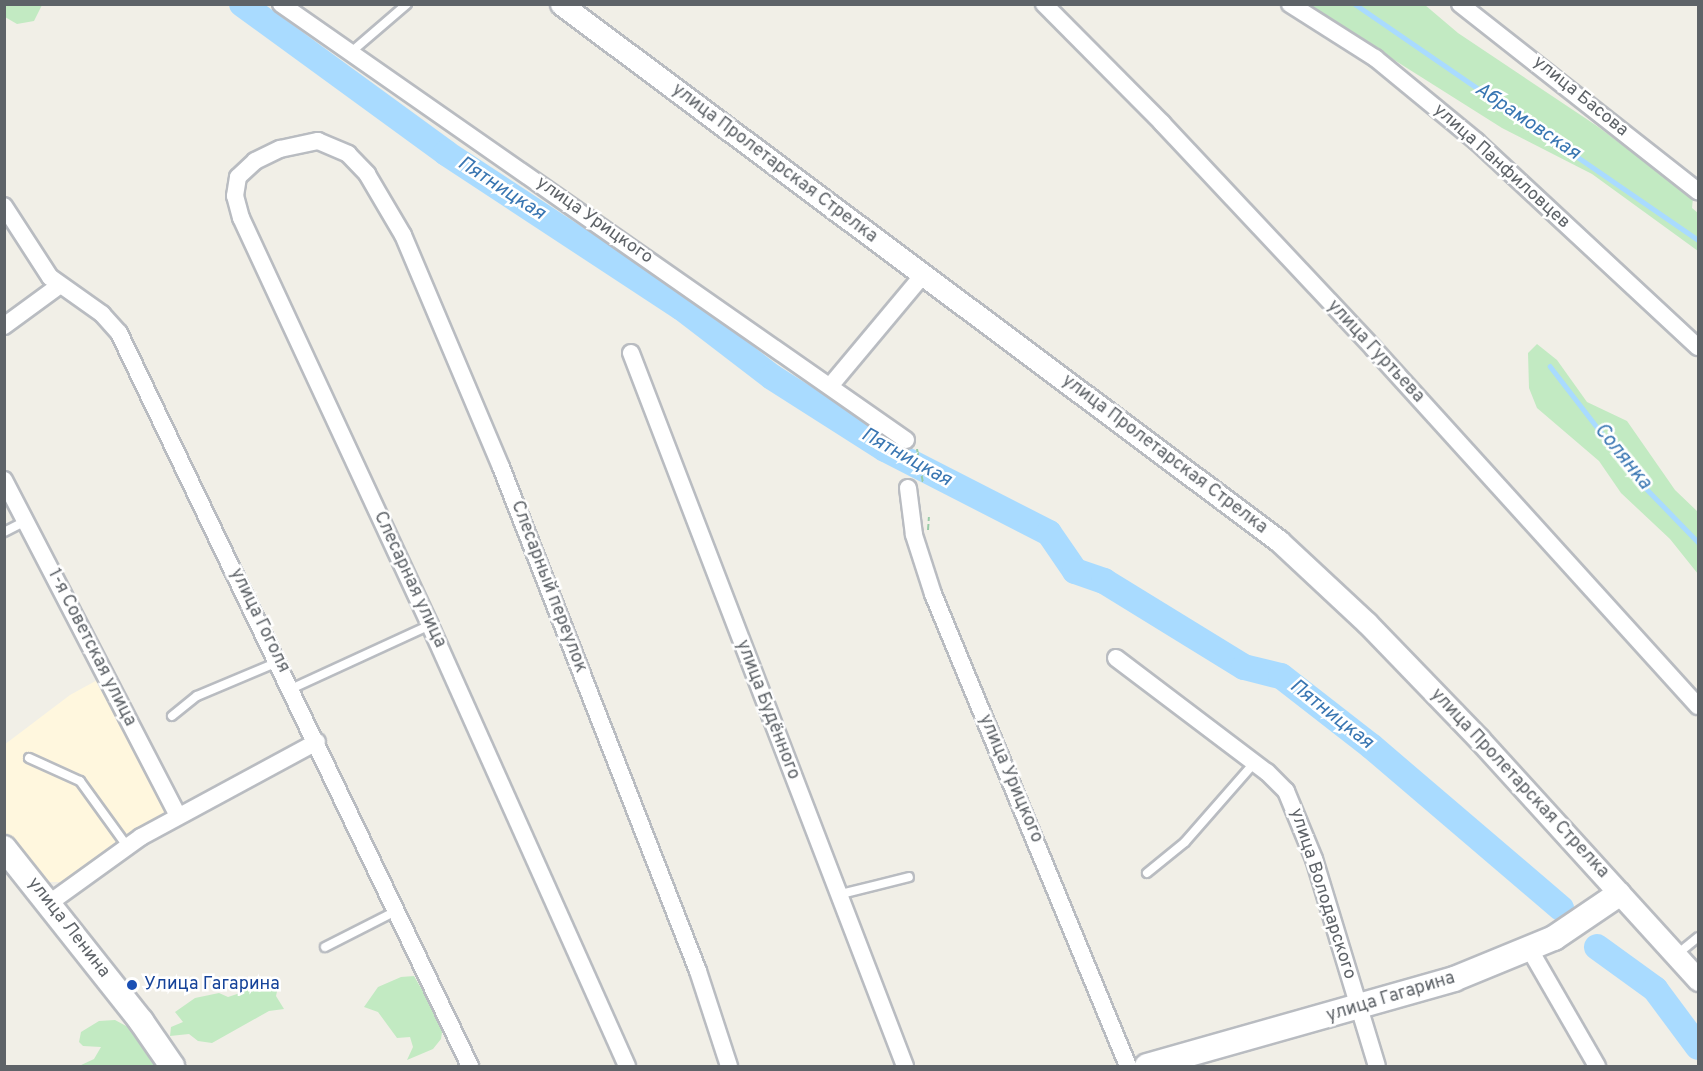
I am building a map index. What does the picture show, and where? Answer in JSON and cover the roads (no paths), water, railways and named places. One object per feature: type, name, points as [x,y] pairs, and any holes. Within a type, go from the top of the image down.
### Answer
[{"type":"main road","name":"улица Ленина","points":[[4,848],[141,1021],[172,1066]]},
{"type":"main road","name":"улица Гагарина","points":[[1147,1066],[1359,1009],[1530,950],[1569,930],[1618,894]]},
{"type":"street","name":"улица Урицкого","points":[[281,4],[349,55],[831,385],[906,440]]},
{"type":"street","name":"улица Пролетарская Стрелка","points":[[561,4],[922,276],[1234,506],[1314,572],[1487,747],[1698,980]]},
{"type":"street","name":"улица Гуртьева","points":[[1044,4],[1140,100],[1366,340],[1698,706]]},
{"type":"street","name":"улица Панфиловцев","points":[[1290,4],[1375,58],[1476,141],[1698,347]]},
{"type":"street","name":"улица Басова","points":[[1461,4],[1698,191]]},
{"type":"street","name":"Слесарная улица","points":[[318,141],[279,149],[244,168],[235,186],[237,206],[430,625],[627,1066]]},
{"type":"street","name":"Слесарный переулок","points":[[318,141],[339,148],[359,165],[415,259],[501,467],[698,971],[729,1066]]},
{"type":"street","name":"улица Гоголя","points":[[4,206],[43,268],[60,285],[102,314],[119,333],[317,742],[470,1066]]},
{"type":"street","points":[[831,385],[922,276]]},
{"type":"street","points":[[4,326],[60,285]]},
{"type":"street","name":"улица Будённого","points":[[631,353],[837,895],[905,1066]]},
{"type":"street","name":"1-я Советская улица","points":[[4,480],[178,815]]},
{"type":"street","name":"улица Урицкого","points":[[908,488],[914,535],[933,594],[1128,1066]]},
{"type":"street","name":"улица Володарского","points":[[1116,658],[1255,762],[1282,786],[1299,817],[1377,1066]]},
{"type":"street","points":[[48,904],[127,846],[178,815],[317,742]]},
{"type":"street","points":[[1530,950],[1597,1066]]},
{"type":"lane","points":[[349,55],[407,4]]},
{"type":"lane","points":[[4,532],[26,521]]},
{"type":"lane","points":[[291,689],[430,625]]},
{"type":"lane","points":[[172,716],[198,696],[278,662]]},
{"type":"lane","points":[[29,758],[80,781],[127,846]]},
{"type":"lane","points":[[1147,873],[1185,842],[1255,762]]},
{"type":"lane","points":[[837,895],[909,877]]},
{"type":"lane","points":[[325,947],[397,911]]},
{"type":"lane","points":[[1676,956],[1698,937]]},
{"type":"waterway","name":"Пятницкая","points":[[242,4],[446,153],[682,308],[772,377],[885,449],[1049,533],[1075,571],[1104,581],[1244,667],[1281,676],[1371,746],[1561,908]]},
{"type":"waterway","name":"Абрамовская","points":[[1355,4],[1698,240]]},
{"type":"waterway","name":"Солянка","points":[[1550,366],[1637,479],[1698,542]]},
{"type":"waterway","name":"Пятницкая","points":[[1597,947],[1655,989],[1698,1047]]},
{"type":"place","name":"Улица Гагарина","points":[[132,985]]}]
